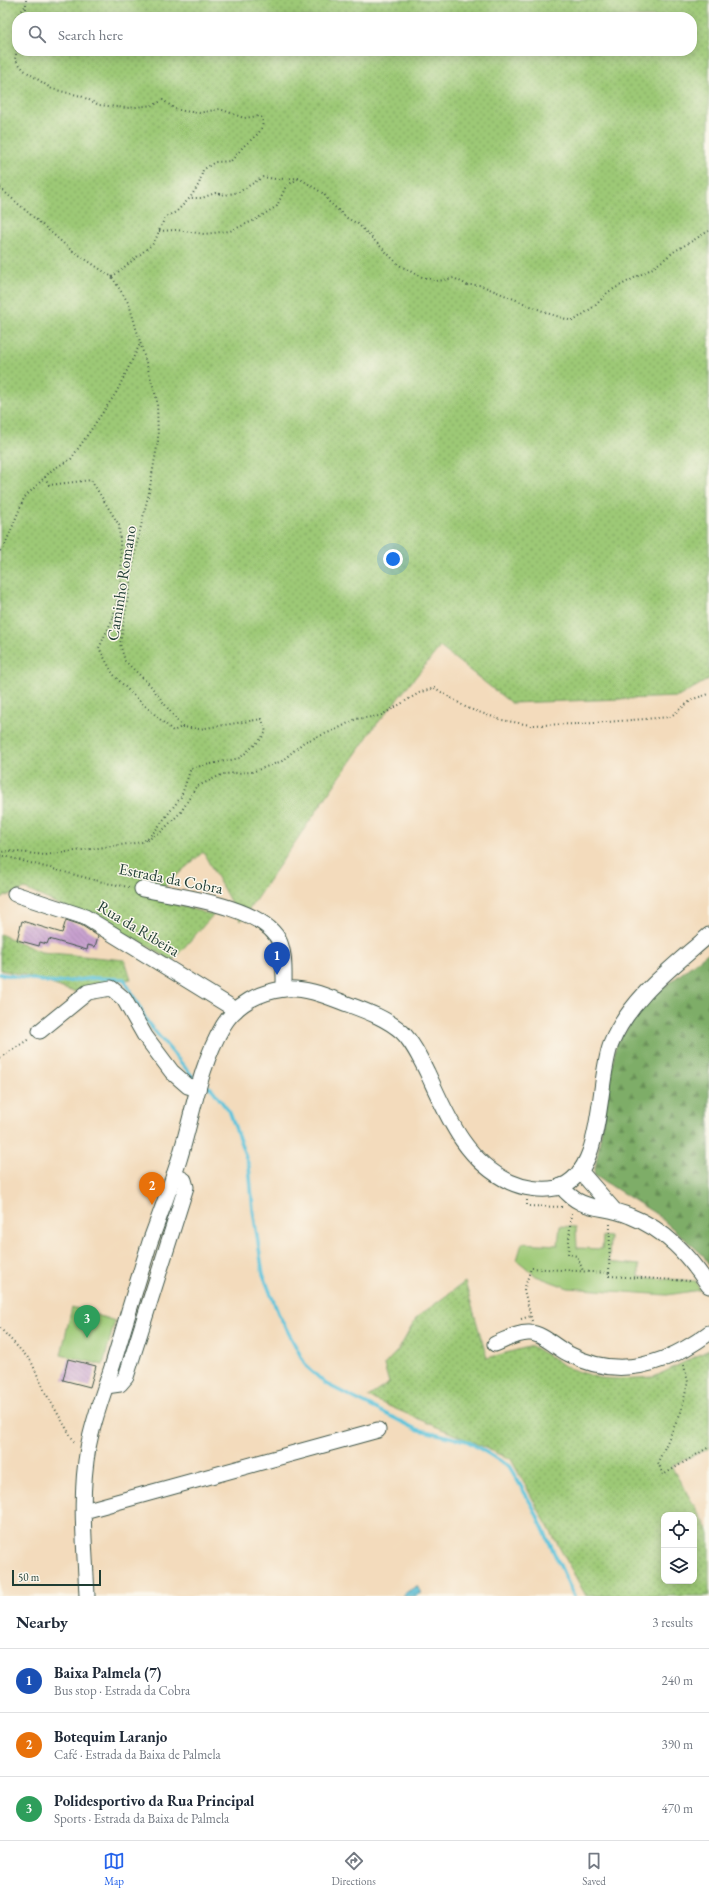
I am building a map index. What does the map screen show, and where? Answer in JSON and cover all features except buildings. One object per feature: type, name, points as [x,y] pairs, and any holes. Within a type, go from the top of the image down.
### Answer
[{"type":"street","name":"Estrada da Cobra","points":[[142,889],[235,909],[252,916],[263,924],[280,942],[283,956],[284,989]]},
{"type":"street","name":"Rua da Ribeira","points":[[15,894],[86,916],[236,1010]]},
{"type":"street","points":[[87,1596],[84,1484],[88,1446],[150,1245],[174,1175],[206,1062],[223,1026],[236,1010],[246,1001],[263,994],[284,989],[298,989],[318,993],[376,1015],[403,1033],[413,1046],[461,1141],[486,1168],[501,1178],[526,1187],[545,1189],[561,1186],[580,1171],[591,1148],[611,1046],[634,1006],[709,935]]},
{"type":"street","points":[[40,1031],[88,992],[111,988],[124,999],[145,1036],[172,1072],[188,1086],[198,1089]]},
{"type":"street","points":[[580,1171],[614,1210]]},
{"type":"street","points":[[561,1186],[572,1203],[614,1210],[646,1223],[685,1253],[708,1285]]},
{"type":"street","points":[[495,1344],[525,1333],[536,1333],[561,1350],[579,1358],[597,1364],[622,1367],[648,1364],[666,1359],[683,1351],[709,1334]]},
{"type":"street","points":[[84,1511],[378,1430]]},
{"type":"path","points":[[26,0],[26,12]]},
{"type":"path","points":[[21,12],[26,5]]},
{"type":"path","points":[[15,56],[14,59],[24,70],[52,89],[80,96],[99,105],[127,108],[154,105],[163,100],[175,109],[184,111],[199,113],[220,109],[244,118],[259,116],[262,118],[261,129],[255,138],[242,148],[231,161],[215,162],[203,170],[199,184],[190,198],[176,212],[165,217],[154,243],[112,277]]},
{"type":"path","points":[[190,198],[202,198],[215,193],[225,195],[239,192],[263,178],[275,180],[299,178],[324,194],[328,201],[347,218],[358,224],[399,265],[419,276],[438,281],[454,278],[467,285],[480,286],[568,320],[575,320],[596,305],[608,292],[653,268],[675,251],[709,231]]},
{"type":"path","points":[[159,231],[177,230],[204,234],[230,231],[255,220],[277,206],[286,186],[299,178]]},
{"type":"path","name":"Caminho Romano","points":[[0,188],[70,250],[112,277],[129,304],[157,400],[158,441],[149,492],[137,543],[120,644],[125,661],[150,685],[182,727]]},
{"type":"path","points":[[0,551],[5,545],[24,498],[53,469],[71,459],[116,393],[141,343]]},
{"type":"path","points":[[45,477],[49,485],[91,480],[119,525],[122,574],[112,618],[100,648],[113,674],[130,692],[173,731],[182,727],[199,729],[262,718],[266,732],[260,740],[240,758],[191,768],[181,797],[155,832],[143,842]]},
{"type":"path","points":[[112,618],[122,633]]},
{"type":"path","points":[[0,854],[10,851],[45,855],[143,842],[160,833],[181,812],[196,787],[223,774],[252,772],[282,761],[304,742],[335,730],[356,719],[380,716],[421,692],[435,688],[467,708],[502,720],[530,725],[581,724],[670,716],[693,699],[709,694]]},
{"type":"path","name":"Estrada da Cobra","points":[[0,854],[106,883],[142,889]]},
{"type":"path","points":[[0,1058],[40,1031]]},
{"type":"path","points":[[526,1187],[527,1206],[572,1203],[568,1254],[577,1256],[583,1271]]},
{"type":"path","points":[[609,1273],[610,1237]]},
{"type":"path","points":[[536,1333],[524,1290],[531,1268],[609,1273],[609,1276],[708,1285]]},
{"type":"path","points":[[0,1328],[31,1361],[45,1392],[75,1444]]},
{"type":"path","points":[[684,1365],[688,1382],[681,1412],[658,1462],[662,1475],[709,1447]]},
{"type":"green space","points":[[0,0],[709,0],[709,679],[678,697],[511,703],[440,647],[372,730],[241,921],[203,852],[166,885],[163,901],[213,915],[172,961],[143,943],[25,889],[0,898]]},
{"type":"green space","points":[[0,934],[41,952],[125,960],[131,979],[94,984],[74,992],[25,975],[0,970]]},
{"type":"green space","points":[[709,952],[709,1265],[703,1255],[656,1214],[594,1175],[616,1044],[649,999]]},
{"type":"green space","points":[[560,1226],[576,1227],[577,1248],[602,1249],[603,1236],[610,1237],[609,1262],[639,1265],[639,1277],[696,1281],[700,1290],[667,1295],[568,1288],[536,1276],[517,1260],[522,1243],[558,1245]]},
{"type":"green space","points":[[465,1282],[487,1358],[532,1346],[568,1368],[599,1378],[619,1379],[654,1377],[709,1350],[709,1448],[671,1466],[709,1531],[709,1596],[586,1596],[511,1459],[368,1397],[389,1383],[384,1365],[399,1349],[417,1317]]},
{"type":"green space","points":[[72,1307],[115,1321],[103,1365],[61,1355]]},
{"type":"water","points":[[417,1586],[421,1593],[416,1596],[404,1596],[403,1594]]},
{"type":"waterway","points":[[0,974],[55,983],[95,978],[124,979],[148,1023],[193,1077],[198,1080]]},
{"type":"waterway","points":[[203,1083],[212,1089],[230,1113],[249,1166],[253,1210],[263,1274],[278,1313],[306,1366],[326,1384],[416,1429],[467,1441],[509,1466],[533,1507],[574,1596]]},
{"type":"place","name":"Baixa Palmela (7)","points":[[277,975]]},
{"type":"place","name":"Botequim Laranjo","points":[[152,1205]]},
{"type":"place","name":"Polidesportivo da Rua Principal","points":[[87,1338]]}]
